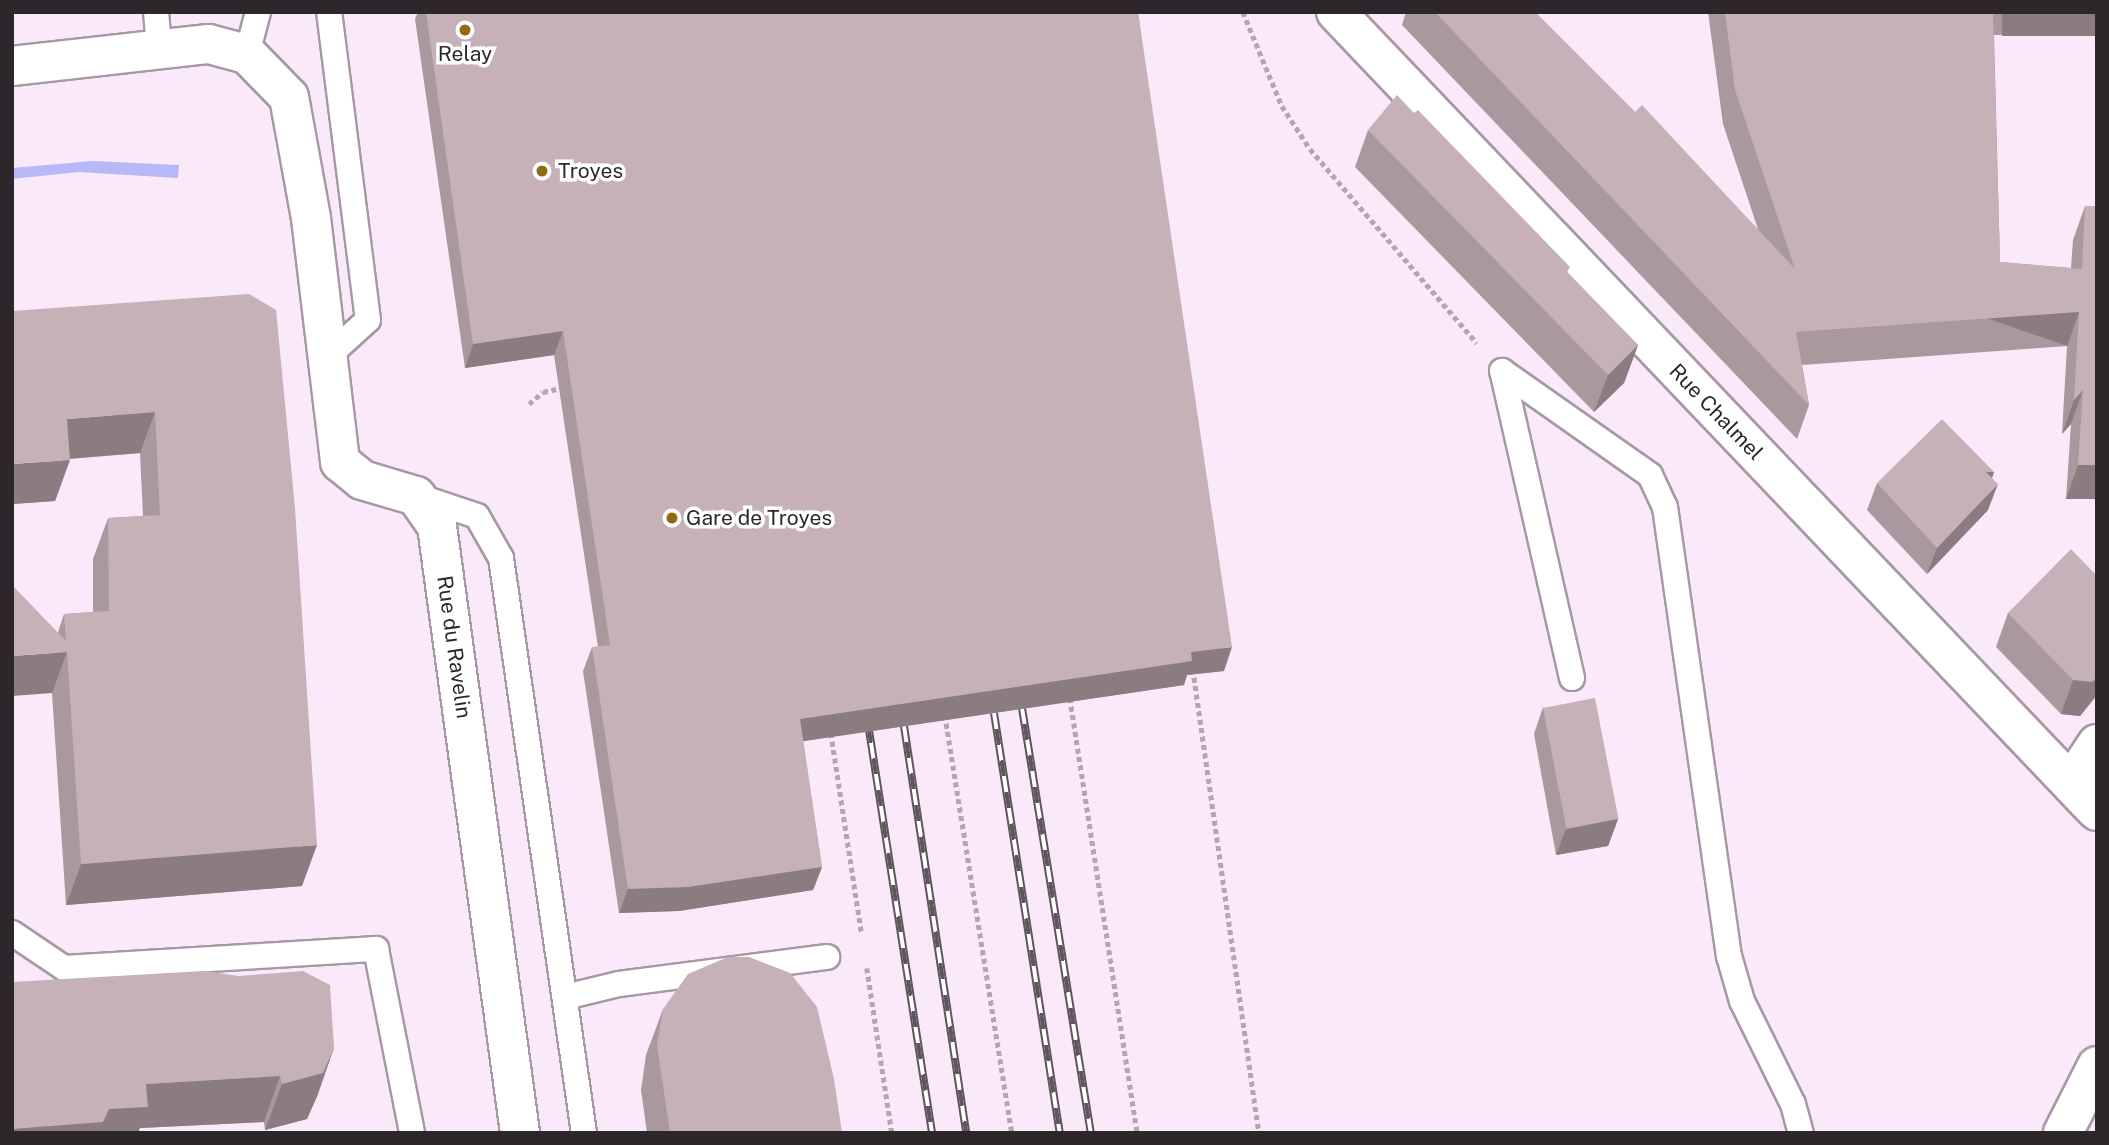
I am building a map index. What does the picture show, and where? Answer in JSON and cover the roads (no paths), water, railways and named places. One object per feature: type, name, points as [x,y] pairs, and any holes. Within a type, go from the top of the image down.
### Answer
[{"type":"street","name":"Rue Chalmel","points":[[1336,12],[2097,811]]},
{"type":"street","points":[[12,66],[158,30],[247,54],[289,97],[311,218],[340,462],[362,480],[416,496]]},
{"type":"street","name":"Rue du Ravelin","points":[[416,496],[437,526],[520,1133]]},
{"type":"street","points":[[2071,783],[2097,744]]},
{"type":"street","points":[[2063,1133],[2097,1066]]},
{"type":"lane","points":[[247,54],[258,12]]},
{"type":"lane","points":[[327,358],[368,320],[329,12]]},
{"type":"lane","points":[[1572,678],[1502,371],[1650,475],[1665,507],[1729,956],[1742,1001],[1793,1104],[1801,1133]]},
{"type":"lane","points":[[416,496],[477,516],[500,558],[584,1133]]},
{"type":"lane","points":[[12,933],[65,968],[376,949],[412,1133]]},
{"type":"lane","points":[[565,998],[619,984],[827,957]]},
{"type":"water","points":[[93,161],[179,165],[178,178],[78,172],[12,179],[12,168]]},
{"type":"railway","points":[[1022,708],[1091,1133]]},
{"type":"railway","points":[[866,711],[932,1133]]},
{"type":"railway","points":[[994,713],[1060,1133]]},
{"type":"railway","points":[[904,726],[966,1133]]},
{"type":"place","name":"Relay","points":[[465,30]]},
{"type":"place","name":"Troyes","points":[[542,171]]},
{"type":"place","name":"Gare de Troyes","points":[[672,518]]}]
